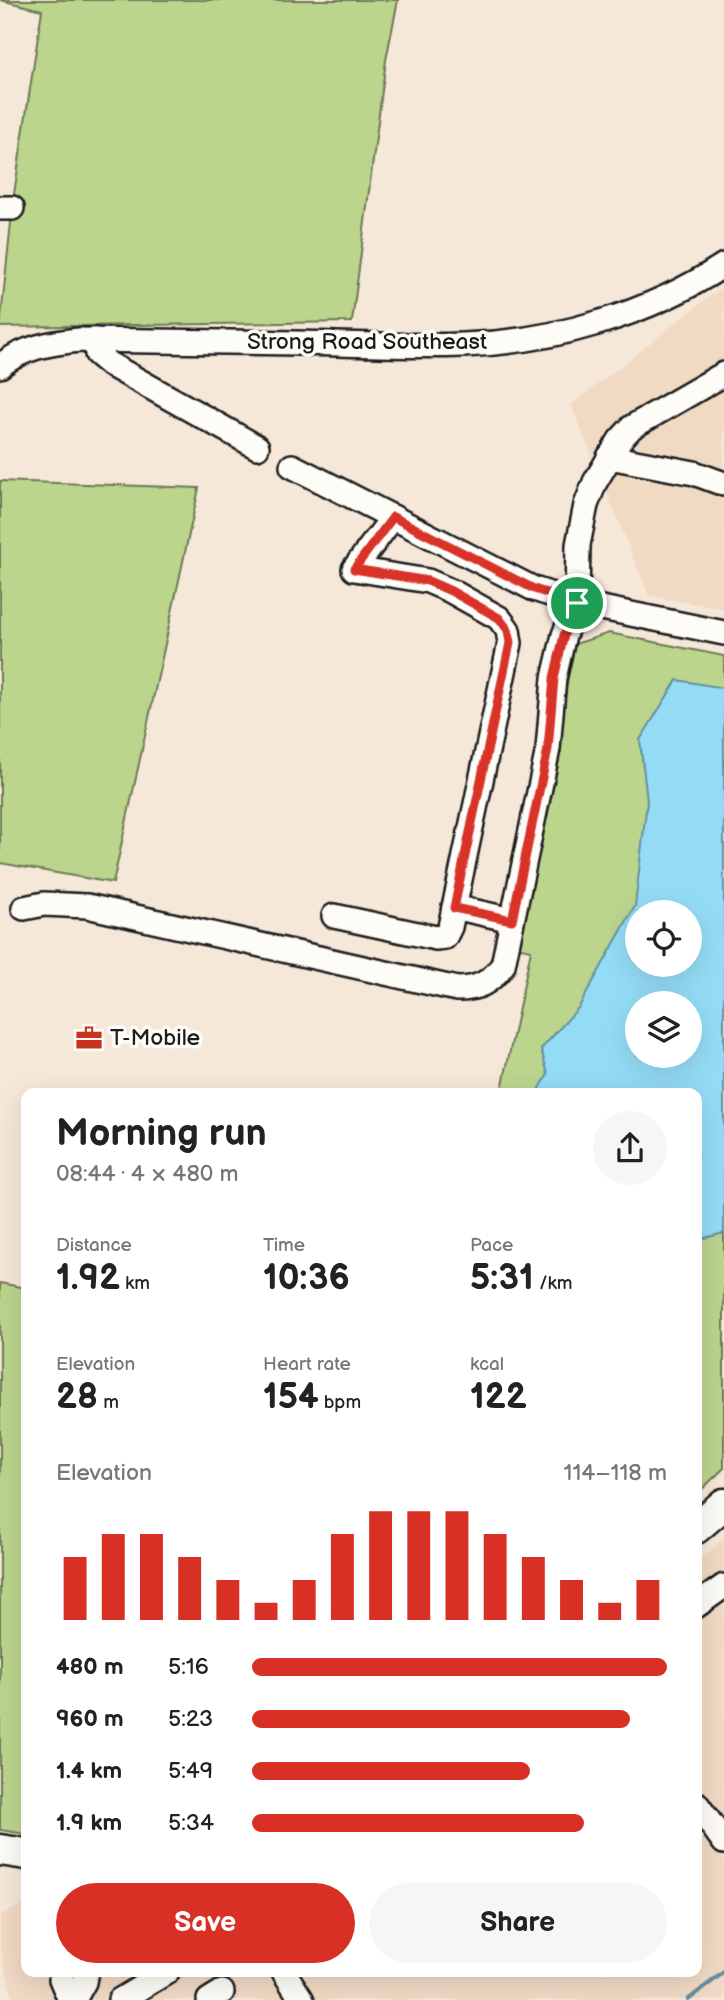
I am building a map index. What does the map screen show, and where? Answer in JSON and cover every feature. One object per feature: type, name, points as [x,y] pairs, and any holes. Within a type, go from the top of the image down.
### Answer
[{"type":"main road","points":[[702,1523],[724,1504]]},
{"type":"main road","points":[[0,1850],[21,1853]]},
{"type":"street","name":"Strong Road Southeast","points":[[0,366],[37,346],[79,340],[464,345],[516,340],[633,311],[672,296],[724,265]]},
{"type":"street","points":[[94,340],[97,354],[109,364],[257,447]]},
{"type":"street","points":[[24,908],[44,904],[87,906],[457,989],[482,986],[494,978],[503,965],[548,749],[554,678],[564,635],[577,603],[576,563],[586,505],[595,482],[620,440],[632,427],[724,374]]},
{"type":"street","points":[[610,457],[694,472],[724,484]]},
{"type":"street","points":[[292,466],[534,589],[577,603],[724,633]]},
{"type":"street","points":[[334,916],[436,938],[445,937],[450,927],[510,643],[508,630],[499,618],[451,591],[428,581],[354,569],[393,517]]},
{"type":"street","points":[[454,908],[512,920]]},
{"type":"street","points":[[702,1602],[724,1586]]},
{"type":"street","points":[[702,1811],[724,1842]]},
{"type":"street","points":[[61,1977],[72,2000],[85,1977]]},
{"type":"street","points":[[120,2000],[159,1977]]},
{"type":"street","points":[[287,1977],[302,2000]]},
{"type":"shaded area","points":[[724,285],[724,609],[649,596],[571,405]]},
{"type":"shaded area","points":[[724,1538],[724,2000],[13,2000],[0,1948],[0,1915],[21,1906],[21,1977],[702,1977],[702,1558]]},
{"type":"green space","points":[[0,0],[398,0],[386,60],[352,322],[0,327],[14,194],[42,10]]},
{"type":"green space","points":[[0,481],[199,488],[113,883],[0,863]]},
{"type":"green space","points":[[609,633],[724,656],[724,1468],[702,1489],[702,1088],[502,1088],[531,950],[516,947],[557,757],[575,644]]},
{"type":"green space","points":[[0,1283],[21,1287],[21,1833],[0,1830]]},
{"type":"water","points":[[677,680],[724,688],[724,1233],[702,1239],[702,1088],[540,1088],[548,1074],[541,1049],[579,1007],[625,924],[625,977],[702,977],[702,900],[636,900],[647,801],[640,740]]},
{"type":"waterway","points":[[688,2000],[724,1972]]},
{"type":"place","name":"T-Mobile","points":[[89,1038]]},
{"type":"route","points":[[393,517],[534,589],[577,603],[564,635],[554,678],[548,749],[512,920],[454,908],[510,643],[508,630],[499,618],[428,581],[354,569],[393,517]]}]
